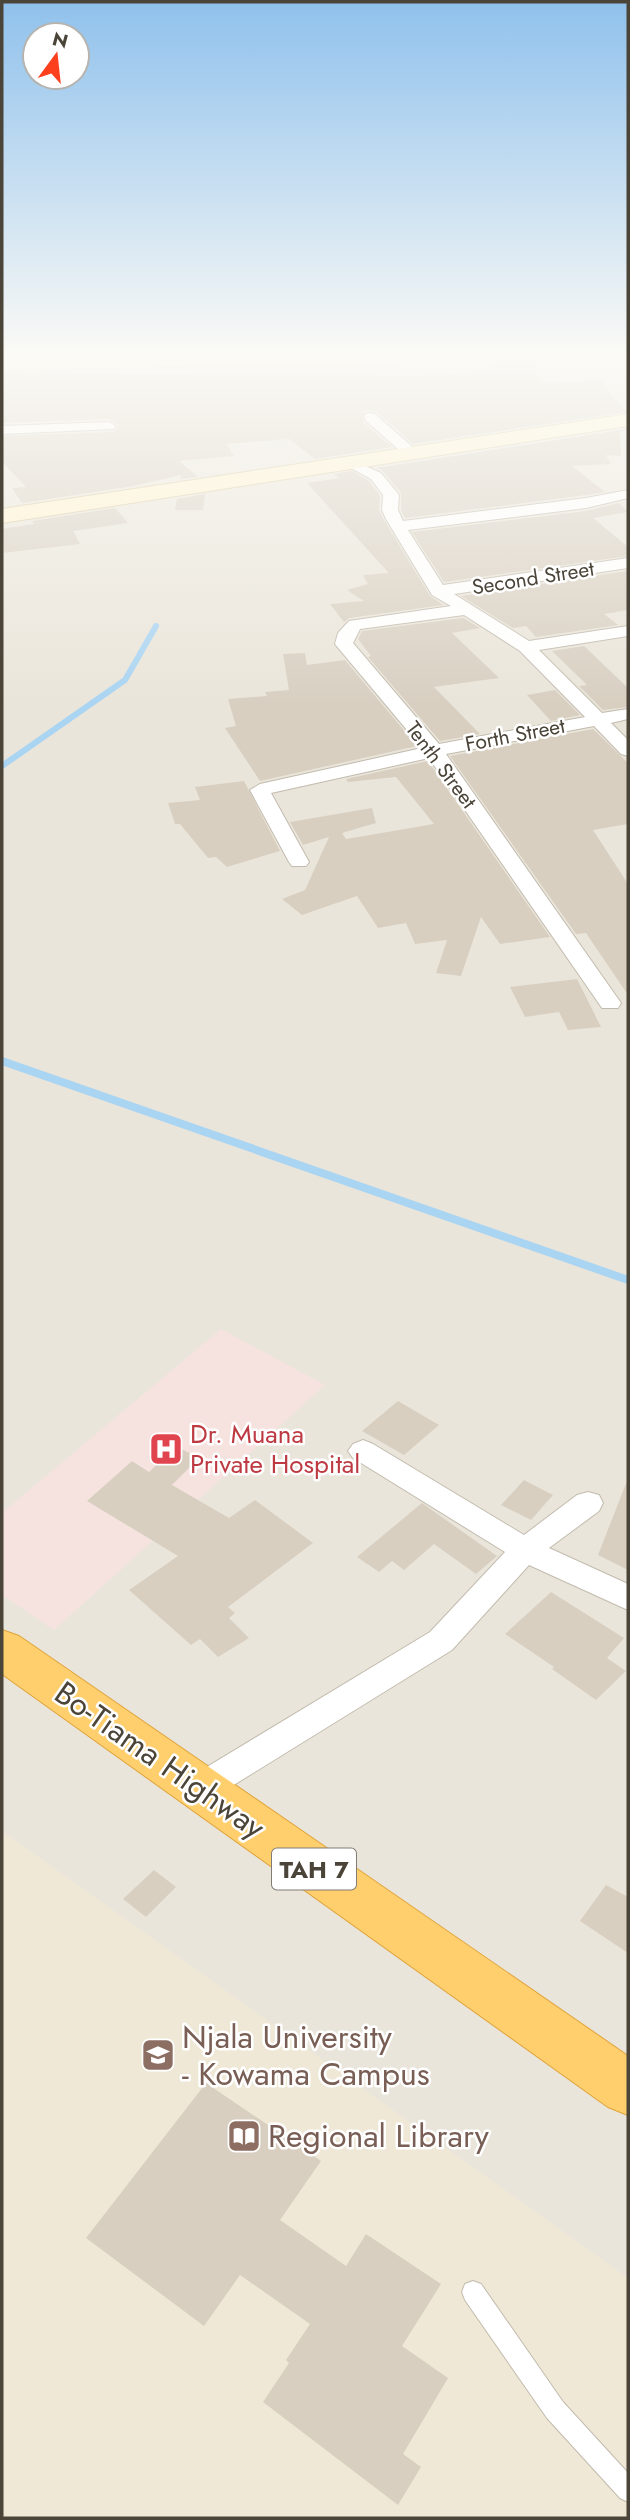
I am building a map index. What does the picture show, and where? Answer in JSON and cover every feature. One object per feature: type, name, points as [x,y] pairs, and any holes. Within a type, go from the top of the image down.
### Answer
[{"type":"highway","name":"Bo-Tiama Highway","points":[[2,1648],[628,2088]]},
{"type":"street","points":[[2,516],[299,471]]},
{"type":"street","points":[[365,471],[376,476],[391,495],[390,510],[438,592],[526,647],[628,750]]},
{"type":"street","points":[[400,526],[586,503],[628,494]]},
{"type":"street","name":"Second Street","points":[[438,592],[628,563]]},
{"type":"street","name":"Tenth Street","points":[[468,609],[355,625],[347,633],[344,644],[434,751],[610,1003]]},
{"type":"street","points":[[526,647],[628,631]]},
{"type":"street","name":"Forth Street","points":[[299,862],[260,790],[434,751],[628,714]]},
{"type":"street","points":[[363,1451],[525,1550],[628,1598]]},
{"type":"street","points":[[199,1789],[441,1641],[525,1550],[588,1503]]},
{"type":"lane","points":[[473,2292],[555,2410],[628,2490]]},
{"type":"shaded area","points":[[2,471],[628,471],[628,2518],[2,2518]]},
{"type":"shaded area","name":"Dr. Muana Private Hospital","points":[[221,1329],[325,1385],[54,1630],[2,1595],[2,1513]]},
{"type":"shaded area","name":"Njala University - Kowama Campus","points":[[2,1831],[628,2278],[628,2518],[2,2518]]},
{"type":"building","points":[[10,471],[190,471],[198,477],[180,479],[181,475],[133,486],[22,503],[12,488],[26,487]]},
{"type":"building","points":[[352,471],[369,481],[380,496],[379,510],[384,520],[430,596],[443,605],[349,618],[344,622],[330,604],[364,601],[347,590],[368,584],[363,575],[389,573],[307,483],[340,478],[334,474]]},
{"type":"building","points":[[383,471],[578,471],[605,492],[405,518],[401,510],[401,493]]},
{"type":"building","points":[[205,494],[203,510],[175,510],[177,499]]},
{"type":"building","points":[[619,503],[628,512],[593,518],[628,547],[628,556],[444,582],[412,532],[586,511]]},
{"type":"building","points":[[115,508],[128,523],[73,531],[80,544],[2,553],[2,529],[34,524],[32,521]]},
{"type":"building","points":[[628,571],[628,610],[604,614],[618,625],[536,637],[526,626],[513,628],[461,596]]},
{"type":"building","points":[[463,618],[480,628],[452,633],[499,678],[434,687],[480,734],[440,741],[368,657],[371,656],[358,639],[362,631]]},
{"type":"building","points":[[584,646],[628,688],[628,707],[603,710],[579,686],[587,685],[552,651]]},
{"type":"building","points":[[305,653],[307,665],[345,660],[417,746],[260,781],[225,728],[236,726],[228,699],[267,696],[265,692],[289,690],[283,654]]},
{"type":"building","points":[[555,690],[580,715],[551,721],[527,695]]},
{"type":"building","points":[[593,729],[628,763],[628,824],[593,830],[628,884],[628,995],[586,933],[576,934],[450,756]]},
{"type":"building","points":[[428,761],[550,937],[500,944],[481,917],[461,976],[436,973],[447,940],[415,944],[406,923],[378,928],[357,896],[302,915],[282,899],[305,890],[329,837],[303,845],[290,822],[372,808],[376,823],[342,833],[346,839],[434,824],[396,777],[348,782],[346,779]]},
{"type":"building","points":[[244,781],[280,851],[227,867],[216,857],[208,858],[180,824],[175,824],[168,803],[200,800],[195,787]]},
{"type":"building","points":[[577,979],[601,1027],[568,1030],[559,1012],[525,1017],[510,987]]},
{"type":"building","points":[[398,1401],[439,1425],[404,1455],[362,1431]]},
{"type":"building","points":[[176,1446],[199,1458],[172,1485],[229,1518],[255,1500],[313,1543],[228,1607],[235,1613],[229,1618],[249,1638],[218,1657],[200,1639],[191,1645],[129,1590],[178,1556],[87,1501],[132,1461],[149,1472]]},
{"type":"building","points":[[524,1480],[553,1495],[531,1520],[501,1505]]},
{"type":"building","points":[[628,1482],[628,1570],[598,1555]]},
{"type":"building","points":[[422,1503],[497,1556],[476,1574],[434,1544],[404,1570],[392,1561],[379,1572],[357,1557]]},
{"type":"building","points":[[551,1592],[624,1638],[607,1658],[626,1671],[596,1700],[505,1634]]},
{"type":"building","points":[[154,1870],[176,1887],[146,1917],[123,1899]]},
{"type":"building","points":[[606,1885],[628,1897],[628,1953],[580,1921]]},
{"type":"building","points":[[206,2083],[321,2161],[280,2220],[346,2266],[366,2234],[441,2284],[402,2346],[448,2378],[403,2454],[421,2467],[398,2505],[263,2402],[289,2363],[286,2360],[310,2324],[240,2275],[204,2326],[86,2238]]},
{"type":"waterway","points":[[2,766],[125,680],[156,626]]},
{"type":"waterway","points":[[2,1061],[628,1280]]},
{"type":"place","name":"Dr. Muana Private Hospital","points":[[166,1449]]},
{"type":"place","name":"Njala University - Kowama Campus","points":[[158,2055]]},
{"type":"place","name":"Regional Library","points":[[244,2136]]}]
